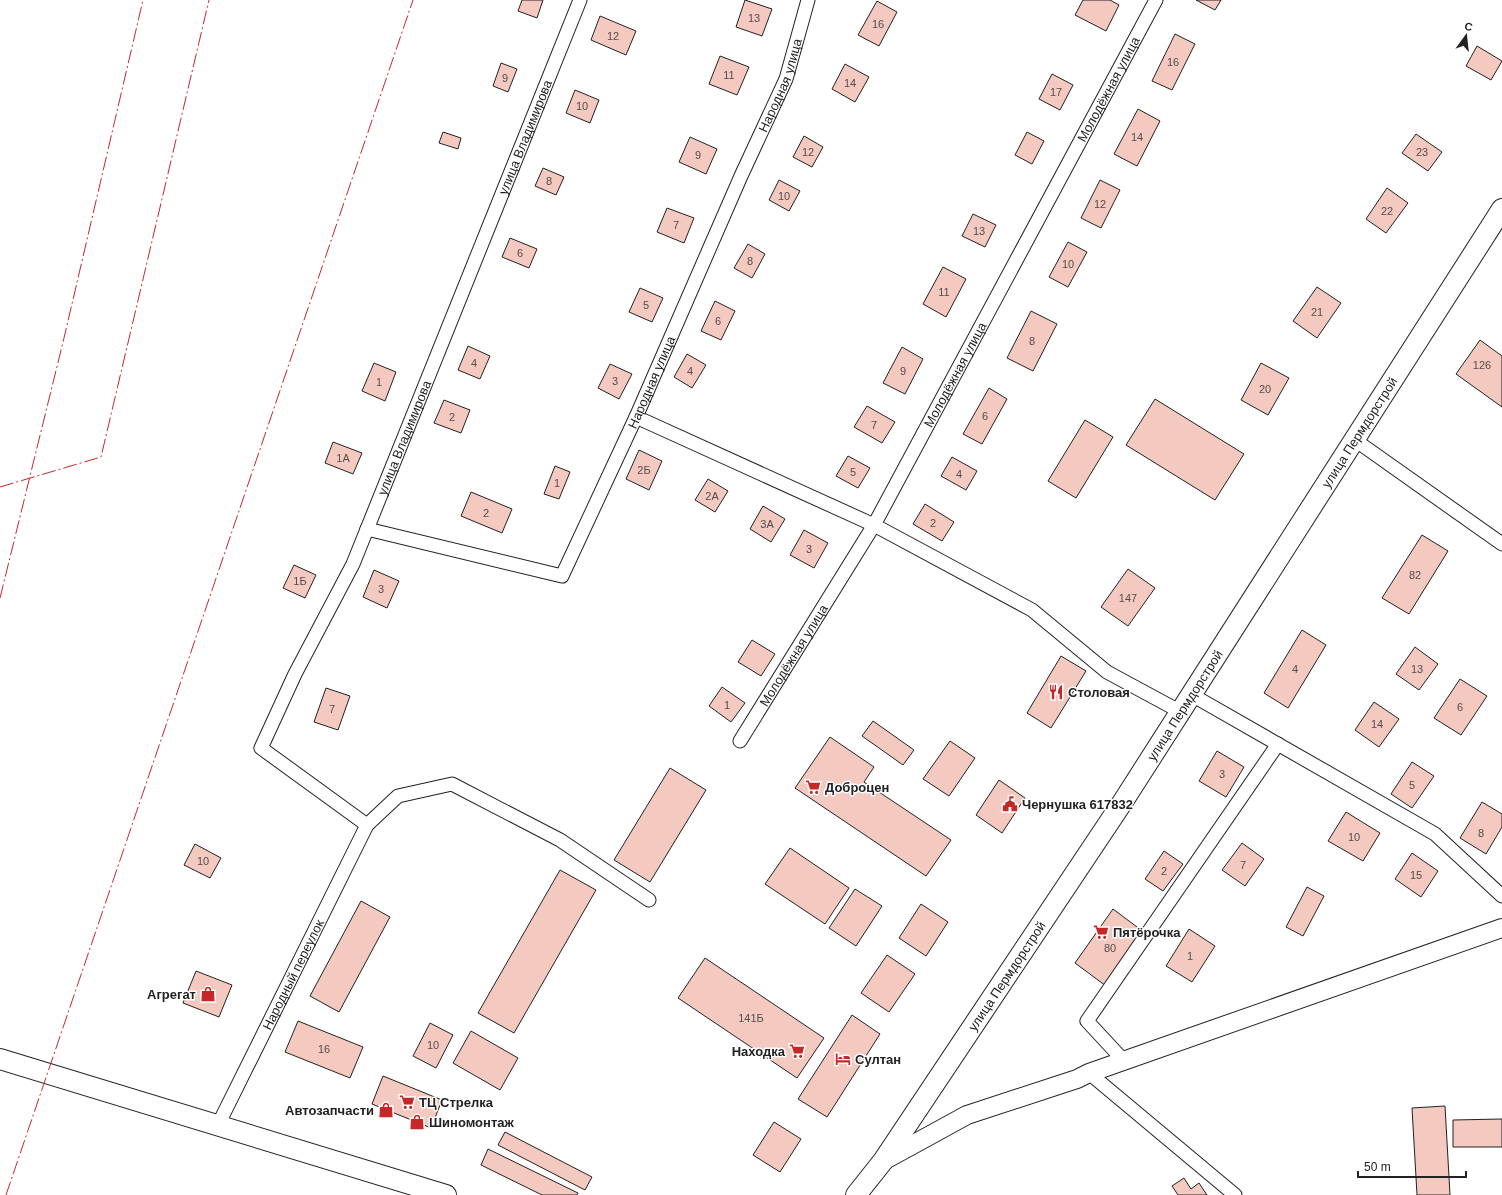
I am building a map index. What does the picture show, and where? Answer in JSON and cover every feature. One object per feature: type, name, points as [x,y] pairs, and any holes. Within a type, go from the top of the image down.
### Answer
[{"type":"main road","name":"улица Пермдорстрой","points":[[856,1195],[883,1161],[1118,809],[1502,209]]},
{"type":"main road","points":[[0,1059],[218,1125],[268,1142],[446,1195]]},
{"type":"street","name":"улица Владимирова","points":[[367,825],[261,748],[294,674],[353,564],[580,0]]},
{"type":"street","name":"Народная улица","points":[[367,529],[562,576],[636,417],[741,176],[786,79],[808,0]]},
{"type":"street","name":"Молодёжная улица","points":[[740,741],[874,525],[1156,0]]},
{"type":"street","points":[[636,417],[874,525],[1032,610],[1107,672],[1181,712]]},
{"type":"street","points":[[1355,440],[1502,544]]},
{"type":"street","points":[[1192,695],[1434,834],[1502,896]]},
{"type":"street","points":[[1125,1062],[1087,1021],[1278,744]]},
{"type":"street","points":[[367,825],[398,796],[452,784],[560,840],[649,900]]},
{"type":"street","name":"Народный переулок","points":[[218,1125],[367,825]]},
{"type":"street","points":[[883,1161],[967,1115],[1077,1079],[1089,1073],[1125,1062],[1502,928]]},
{"type":"street","points":[[1089,1073],[1235,1195]]},
{"type":"building","points":[[522,0],[543,0],[537,18],[518,11]]},
{"type":"building","points":[[745,0],[772,9],[762,36],[736,27]]},
{"type":"building","points":[[1083,0],[1110,0],[1119,5],[1106,31],[1075,15]]},
{"type":"building","points":[[1196,0],[1221,0],[1215,10]]},
{"type":"building","points":[[877,1],[897,12],[879,46],[858,35]]},
{"type":"building","points":[[600,16],[636,31],[626,55],[591,40]]},
{"type":"building","points":[[1175,34],[1195,44],[1172,90],[1152,81]]},
{"type":"building","points":[[1477,46],[1502,61],[1491,80],[1466,66]]},
{"type":"building","points":[[720,56],[749,67],[737,95],[709,84]]},
{"type":"building","points":[[501,63],[517,69],[508,92],[493,86]]},
{"type":"building","points":[[845,64],[869,77],[855,102],[832,89]]},
{"type":"building","points":[[1052,74],[1073,85],[1060,110],[1039,99]]},
{"type":"building","points":[[575,90],[599,100],[590,123],[566,113]]},
{"type":"building","points":[[1138,109],[1160,121],[1137,166],[1114,154]]},
{"type":"building","points":[[443,132],[461,138],[458,149],[439,143]]},
{"type":"building","points":[[1027,132],[1044,141],[1032,164],[1015,155]]},
{"type":"building","points":[[1416,134],[1442,152],[1428,171],[1402,153]]},
{"type":"building","points":[[804,136],[823,147],[812,167],[793,157]]},
{"type":"building","points":[[690,137],[717,149],[706,174],[679,162]]},
{"type":"building","points":[[543,168],[564,177],[556,195],[535,186]]},
{"type":"building","points":[[779,180],[800,191],[789,211],[769,200]]},
{"type":"building","points":[[1100,180],[1120,190],[1101,228],[1081,218]]},
{"type":"building","points":[[1387,188],[1408,203],[1386,233],[1366,219]]},
{"type":"building","points":[[667,208],[694,218],[684,243],[657,232]]},
{"type":"building","points":[[973,214],[996,225],[985,247],[962,236]]},
{"type":"building","points":[[510,238],[537,249],[529,268],[502,257]]},
{"type":"building","points":[[1068,242],[1087,252],[1068,287],[1049,277]]},
{"type":"building","points":[[748,244],[765,254],[752,278],[734,268]]},
{"type":"building","points":[[943,267],[966,279],[946,317],[923,304]]},
{"type":"building","points":[[1317,287],[1341,303],[1317,338],[1293,321]]},
{"type":"building","points":[[640,288],[663,298],[652,322],[629,312]]},
{"type":"building","points":[[715,301],[735,311],[721,340],[701,331]]},
{"type":"building","points":[[1031,311],[1057,324],[1033,371],[1007,358]]},
{"type":"building","points":[[1480,340],[1502,356],[1502,407],[1456,374]]},
{"type":"building","points":[[468,346],[490,356],[480,379],[458,370]]},
{"type":"building","points":[[902,347],[923,359],[905,394],[883,383]]},
{"type":"building","points":[[687,354],[706,365],[692,388],[674,377]]},
{"type":"building","points":[[374,363],[396,372],[385,401],[362,391]]},
{"type":"building","points":[[1261,363],[1289,378],[1268,415],[1241,400]]},
{"type":"building","points":[[610,364],[632,374],[619,399],[598,388]]},
{"type":"building","points":[[989,388],[1007,399],[982,444],[963,434]]},
{"type":"building","points":[[1155,399],[1244,454],[1215,500],[1126,445]]},
{"type":"building","points":[[444,400],[470,410],[461,433],[434,423]]},
{"type":"building","points":[[867,406],[895,422],[882,443],[854,427]]},
{"type":"building","points":[[1085,420],[1113,437],[1076,498],[1048,481]]},
{"type":"building","points":[[333,442],[362,453],[353,474],[325,463]]},
{"type":"building","points":[[639,450],[662,461],[649,490],[626,479]]},
{"type":"building","points":[[848,456],[870,468],[858,488],[836,476]]},
{"type":"building","points":[[952,457],[977,471],[966,490],[941,476]]},
{"type":"building","points":[[555,466],[570,472],[559,499],[544,494]]},
{"type":"building","points":[[708,479],[728,491],[715,512],[695,500]]},
{"type":"building","points":[[471,492],[512,509],[502,533],[461,516]]},
{"type":"building","points":[[925,504],[954,522],[942,541],[913,524]]},
{"type":"building","points":[[763,506],[785,519],[771,542],[750,529]]},
{"type":"building","points":[[804,530],[828,543],[814,568],[790,555]]},
{"type":"building","points":[[1422,535],[1448,551],[1409,614],[1382,598]]},
{"type":"building","points":[[294,565],[316,575],[305,598],[283,588]]},
{"type":"building","points":[[1128,569],[1155,588],[1128,626],[1101,607]]},
{"type":"building","points":[[374,570],[399,581],[387,608],[363,597]]},
{"type":"building","points":[[1302,630],[1326,645],[1288,708],[1264,693]]},
{"type":"building","points":[[752,640],[775,654],[761,676],[738,662]]},
{"type":"building","points":[[1415,647],[1438,664],[1419,690],[1396,674]]},
{"type":"building","name":"Столовая","points":[[1061,656],[1086,671],[1051,728],[1027,713]]},
{"type":"building","points":[[1460,679],[1487,696],[1461,735],[1434,718]]},
{"type":"building","points":[[722,687],[745,703],[731,722],[709,706]]},
{"type":"building","points":[[326,688],[350,696],[338,730],[314,722]]},
{"type":"building","points":[[1374,702],[1399,719],[1379,747],[1355,730]]},
{"type":"building","points":[[873,721],[914,750],[903,765],[862,736]]},
{"type":"building","points":[[830,737],[874,767],[864,782],[951,840],[926,876],[795,788]]},
{"type":"building","points":[[950,741],[975,758],[949,796],[923,779]]},
{"type":"building","points":[[1217,751],[1244,767],[1226,797],[1199,781]]},
{"type":"building","points":[[1412,762],[1434,776],[1412,808],[1391,794]]},
{"type":"building","points":[[670,768],[706,790],[650,882],[614,860]]},
{"type":"building","points":[[999,780],[1025,798],[1002,833],[976,815]]},
{"type":"building","points":[[1482,802],[1502,814],[1502,827],[1486,854],[1460,838]]},
{"type":"building","points":[[1346,812],[1380,833],[1363,861],[1328,841]]},
{"type":"building","points":[[1242,843],[1264,859],[1245,886],[1222,870]]},
{"type":"building","points":[[195,844],[221,858],[210,878],[184,865]]},
{"type":"building","points":[[790,848],[849,888],[825,924],[765,884]]},
{"type":"building","points":[[1164,851],[1183,864],[1163,891],[1145,879]]},
{"type":"building","points":[[1412,853],[1438,871],[1421,897],[1395,879]]},
{"type":"building","points":[[560,870],[596,890],[514,1033],[478,1013]]},
{"type":"building","points":[[1307,887],[1324,896],[1303,936],[1286,927]]},
{"type":"building","points":[[855,889],[882,906],[856,946],[829,928]]},
{"type":"building","points":[[361,901],[390,917],[339,1012],[310,996]]},
{"type":"building","points":[[921,904],[948,922],[926,956],[899,938]]},
{"type":"building","points":[[1113,909],[1145,933],[1106,986],[1075,963]]},
{"type":"building","points":[[1189,929],[1215,946],[1192,982],[1166,966]]},
{"type":"building","points":[[887,955],[915,974],[889,1012],[861,993]]},
{"type":"building","points":[[705,958],[824,1038],[797,1078],[678,998]]},
{"type":"building","name":"Агрегат","points":[[196,971],[232,985],[219,1017],[183,1003]]},
{"type":"building","points":[[852,1015],[880,1034],[827,1117],[798,1099]]},
{"type":"building","points":[[298,1021],[363,1047],[350,1078],[285,1052]]},
{"type":"building","points":[[430,1023],[453,1035],[436,1068],[413,1056]]},
{"type":"building","points":[[471,1031],[518,1058],[500,1090],[453,1063]]},
{"type":"building","name":"ТЦ Стрелка","points":[[383,1076],[442,1100],[431,1128],[372,1104]]},
{"type":"building","points":[[1445,1106],[1450,1195],[1417,1195],[1412,1108]]},
{"type":"building","points":[[1502,1119],[1502,1147],[1453,1147],[1453,1120]]},
{"type":"building","points":[[774,1122],[801,1139],[780,1172],[753,1155]]},
{"type":"building","points":[[505,1132],[592,1177],[585,1190],[498,1145]]},
{"type":"building","points":[[488,1149],[578,1193],[577,1195],[542,1195],[481,1165]]},
{"type":"building","points":[[1184,1178],[1191,1189],[1199,1183],[1207,1195],[1178,1195],[1172,1186]]},
{"type":"power","points":[[0,598],[64,338],[143,0]]},
{"type":"power","points":[[0,487],[101,457],[209,0]]},
{"type":"power","points":[[6,1195],[413,0]]},
{"type":"place","name":"Столовая","points":[[1056,692]]},
{"type":"place","name":"Доброцен","points":[[813,787]]},
{"type":"place","name":"Чернушка 617832","points":[[1010,804]]},
{"type":"place","name":"Пятёрочка","points":[[1101,932]]},
{"type":"place","name":"Агрегат","points":[[208,994]]},
{"type":"place","name":"Находка","points":[[797,1051]]},
{"type":"place","name":"Султан","points":[[843,1059]]},
{"type":"place","name":"ТЦ Стрелка","points":[[407,1102]]},
{"type":"place","name":"Автозапчасти","points":[[386,1110]]},
{"type":"place","name":"Шиномонтаж","points":[[417,1122]]}]
